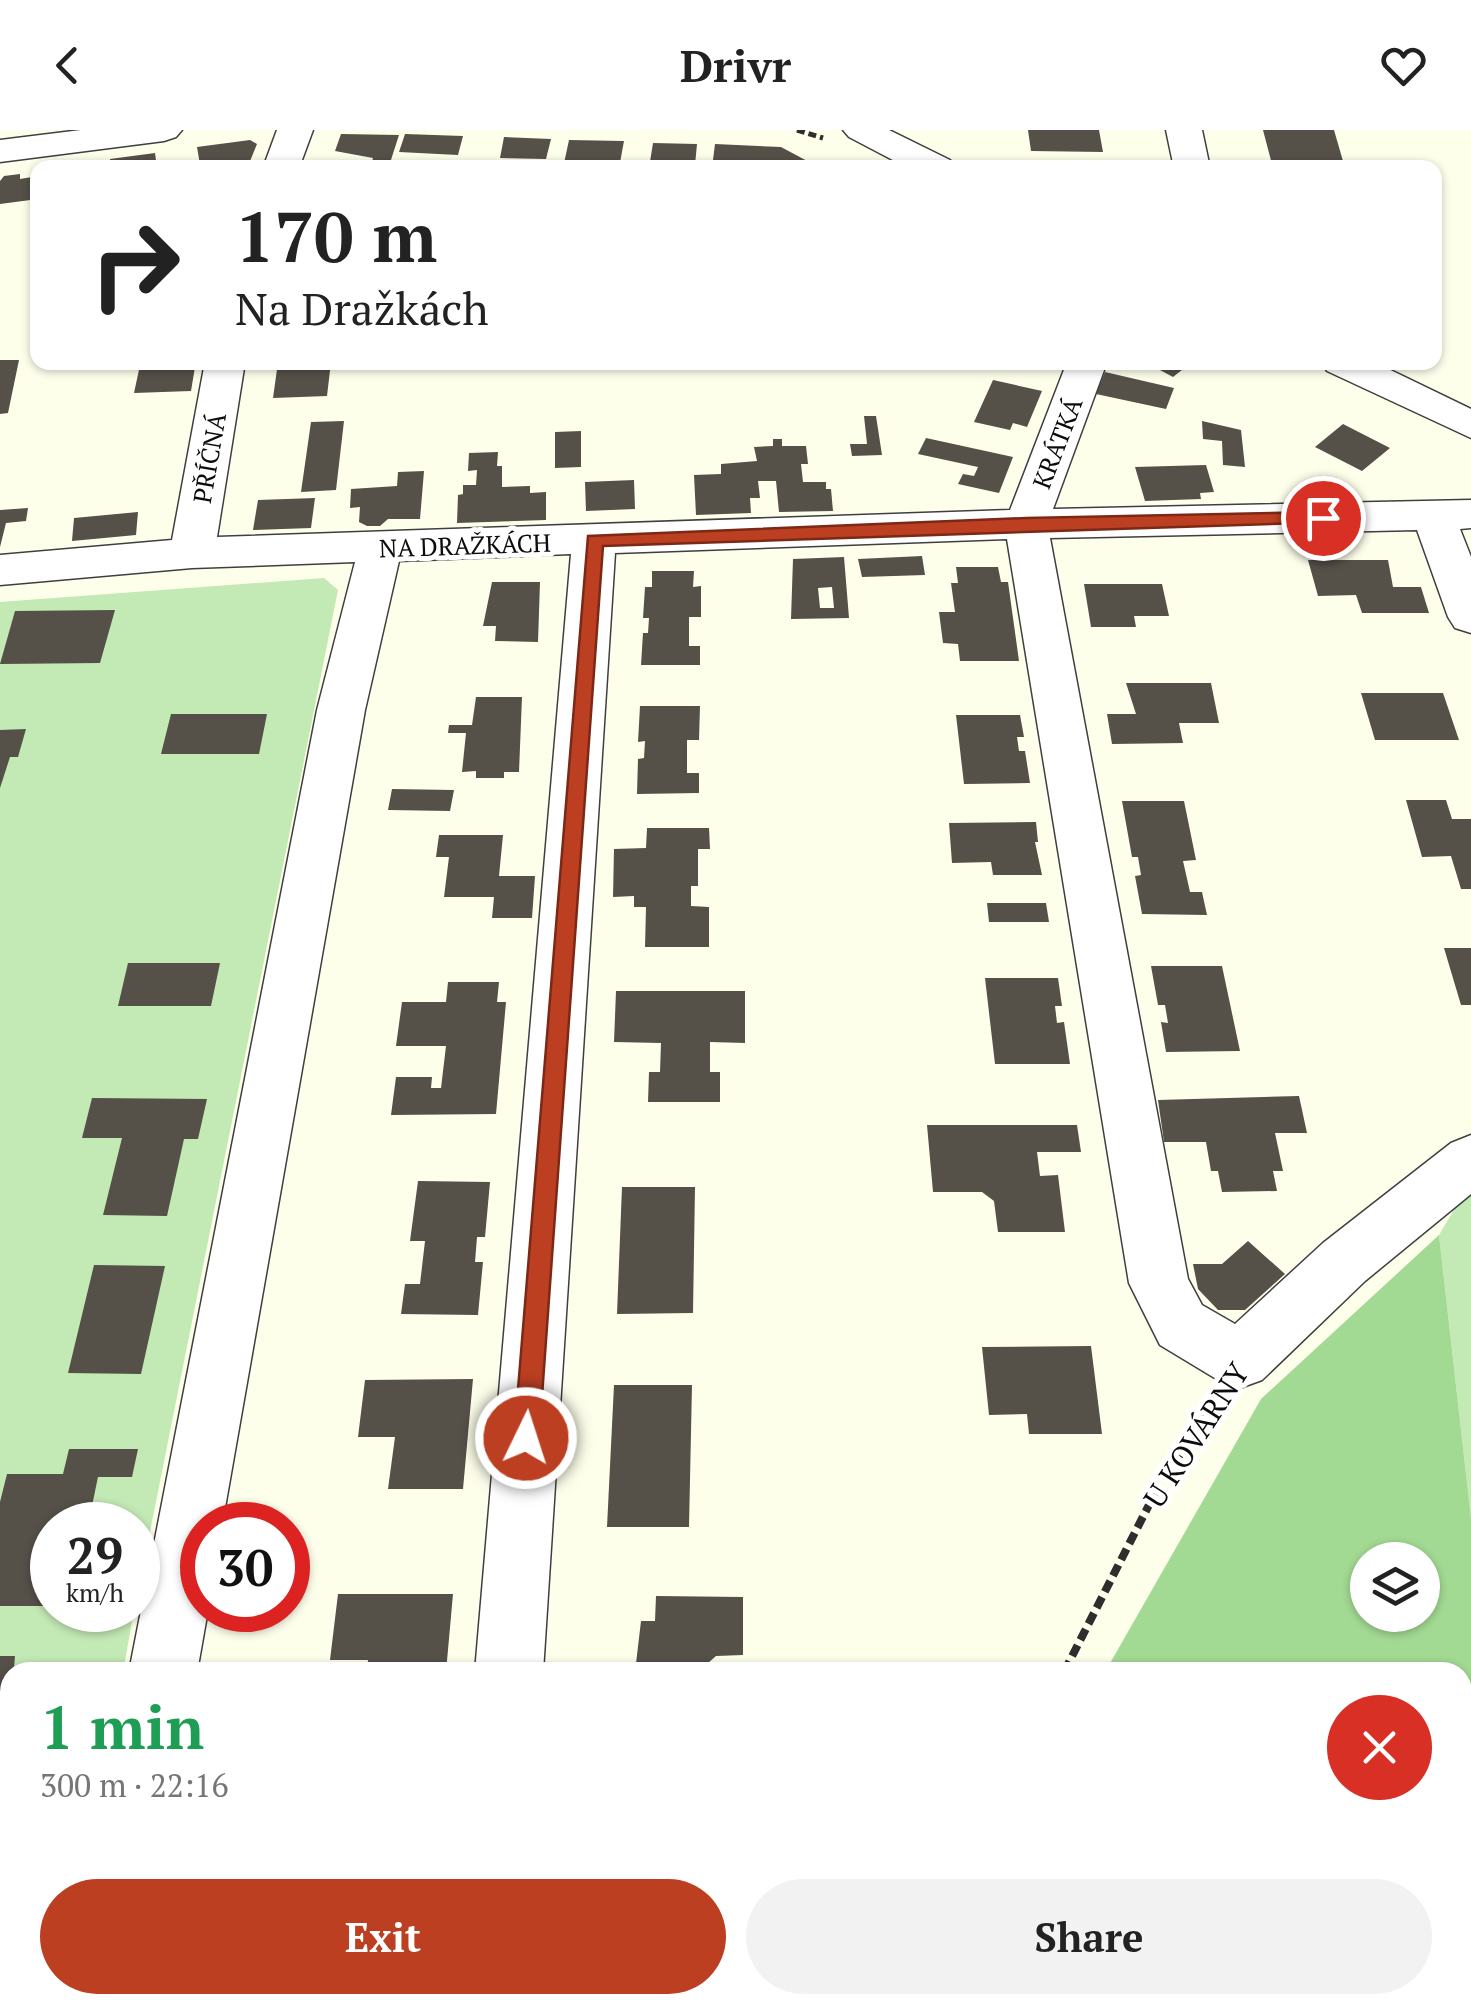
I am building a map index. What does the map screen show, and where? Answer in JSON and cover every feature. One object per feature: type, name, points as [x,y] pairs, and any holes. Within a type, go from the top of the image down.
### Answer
[{"type":"street","points":[[0,152],[164,130]]},
{"type":"street","points":[[284,160],[295,130]]},
{"type":"street","points":[[1184,130],[1190,160]]},
{"type":"street","points":[[870,132],[922,160]]},
{"type":"street","name":"PŘÍČNÁ","points":[[192,553],[224,370]]},
{"type":"street","name":"KRÁTKÁ","points":[[1026,524],[1084,370]]},
{"type":"street","points":[[1358,370],[1471,425]]},
{"type":"street","points":[[1453,515],[1471,617]]},
{"type":"street","name":"NA DRAŽKÁCH","points":[[0,570],[192,553],[1026,524],[1453,515]]},
{"type":"street","points":[[1026,524],[1159,1283],[1182,1325],[1240,1360]]},
{"type":"street","points":[[510,1662],[594,540]]},
{"type":"street","points":[[165,1662],[341,710],[380,549]]},
{"type":"street","name":"U KOVÁRNY","points":[[1240,1360],[1344,1262],[1471,1160]]},
{"type":"path","name":"U KOVÁRNY","points":[[1069,1662],[1152,1499],[1240,1360]]},
{"type":"green space","points":[[324,578],[338,590],[156,1502],[30,1502],[30,1632],[130,1632],[125,1662],[0,1662],[0,602]]},
{"type":"green space","points":[[1471,1181],[1471,1518],[1439,1235]]},
{"type":"green space","points":[[1439,1235],[1471,1518],[1471,1662],[1111,1662],[1261,1399]]},
{"type":"building","points":[[1028,130],[1099,130],[1103,152],[1031,151]]},
{"type":"building","points":[[1263,130],[1334,130],[1343,160],[1271,160]]},
{"type":"building","points":[[341,134],[399,135],[391,160],[335,151]]},
{"type":"building","points":[[405,134],[463,136],[458,155],[399,152]]},
{"type":"building","points":[[504,137],[551,139],[546,159],[500,158]]},
{"type":"building","points":[[250,140],[257,144],[250,160],[199,160],[197,147]]},
{"type":"building","points":[[569,140],[624,141],[620,160],[565,160]]},
{"type":"building","points":[[653,143],[697,144],[695,160],[650,160]]},
{"type":"building","points":[[715,144],[781,147],[805,160],[713,160]]},
{"type":"building","points":[[155,153],[156,160],[110,160]]},
{"type":"building","points":[[4,176],[30,177],[30,200],[0,204],[0,181]]},
{"type":"building","points":[[0,360],[19,360],[8,413],[0,414]]},
{"type":"building","points":[[139,370],[194,370],[191,391],[134,393]]},
{"type":"building","points":[[277,370],[330,370],[327,396],[273,398]]},
{"type":"building","points":[[1160,370],[1182,370],[1173,377]]},
{"type":"building","points":[[1105,372],[1174,388],[1166,409],[1096,394]]},
{"type":"building","points":[[993,380],[1042,391],[1027,427],[1013,423],[1010,430],[974,422]]},
{"type":"building","points":[[864,416],[876,416],[882,455],[852,456],[850,444],[867,444]]},
{"type":"building","points":[[344,421],[336,490],[301,492],[311,422]]},
{"type":"building","points":[[1202,421],[1241,430],[1245,467],[1223,465],[1222,441],[1203,439]]},
{"type":"building","points":[[1343,424],[1390,448],[1362,471],[1315,447]]},
{"type":"building","points":[[581,431],[581,467],[555,468],[555,432]]},
{"type":"building","points":[[926,438],[1013,457],[999,493],[958,484],[963,474],[974,476],[978,467],[918,454]]},
{"type":"building","points":[[773,439],[782,439],[782,446],[806,446],[808,464],[801,464],[803,482],[826,482],[826,489],[831,489],[833,511],[779,512],[776,481],[758,481],[760,498],[750,498],[751,513],[696,515],[694,475],[721,474],[721,464],[757,461],[754,447],[773,446]]},
{"type":"building","points":[[498,452],[502,487],[530,486],[530,493],[546,492],[546,520],[457,523],[458,495],[463,494],[463,485],[476,485],[477,470],[468,471],[469,453]]},
{"type":"building","points":[[1206,465],[1214,492],[1200,493],[1201,499],[1145,501],[1135,467]]},
{"type":"building","points":[[424,471],[420,519],[388,519],[380,526],[367,526],[359,522],[360,507],[350,508],[351,489],[397,486],[398,472]]},
{"type":"building","points":[[634,480],[635,509],[586,511],[585,482]]},
{"type":"building","points":[[315,498],[311,528],[253,530],[258,500]]},
{"type":"building","points":[[28,508],[26,521],[6,523],[0,547],[0,510]]},
{"type":"building","points":[[138,512],[136,535],[72,541],[74,518]]},
{"type":"building","points":[[922,556],[925,575],[862,577],[858,559]]},
{"type":"building","points":[[844,557],[849,618],[791,619],[793,559]],"holes":[[[832,587],[834,608],[820,608],[818,588]]]},
{"type":"building","points":[[1308,560],[1388,560],[1393,587],[1421,587],[1429,613],[1362,613],[1356,595],[1318,596]]},
{"type":"building","points":[[956,567],[998,567],[1001,582],[1008,582],[1019,661],[960,661],[958,644],[943,643],[939,612],[955,612],[951,583],[958,583]]},
{"type":"building","points":[[652,571],[694,571],[693,587],[701,586],[701,617],[689,617],[689,646],[700,646],[700,665],[641,665],[643,633],[648,633],[649,618],[643,618],[645,587],[652,587]]},
{"type":"building","points":[[492,582],[540,582],[538,642],[495,641],[496,626],[483,626]]},
{"type":"building","points":[[1084,584],[1162,584],[1169,616],[1134,616],[1136,627],[1091,627]]},
{"type":"building","points":[[115,610],[100,663],[0,664],[15,611]]},
{"type":"building","points":[[1126,683],[1211,683],[1219,723],[1179,723],[1183,743],[1112,744],[1107,714],[1136,714]]},
{"type":"building","points":[[1361,693],[1443,693],[1459,740],[1375,740]]},
{"type":"building","points":[[476,697],[522,697],[519,772],[504,772],[504,778],[476,778],[476,771],[462,772],[466,733],[448,733],[449,725],[472,725]]},
{"type":"building","points":[[640,706],[700,706],[699,740],[687,740],[687,773],[699,773],[699,793],[637,794],[638,759],[644,758],[645,741],[638,742]]},
{"type":"building","points":[[171,714],[267,714],[259,754],[161,754]]},
{"type":"building","points":[[956,715],[1020,715],[1024,737],[1017,737],[1019,751],[1025,751],[1030,783],[964,784]]},
{"type":"building","points":[[26,729],[18,757],[10,757],[0,788],[0,730]]},
{"type":"building","points":[[392,789],[454,790],[450,811],[388,810]]},
{"type":"building","points":[[1406,800],[1446,800],[1452,819],[1471,819],[1471,889],[1461,889],[1451,856],[1422,857]]},
{"type":"building","points":[[1122,801],[1184,801],[1196,860],[1183,861],[1190,892],[1202,892],[1207,915],[1142,914],[1135,876],[1141,875],[1138,857],[1132,857]]},
{"type":"building","points":[[1036,822],[1035,842],[1042,875],[993,875],[991,862],[952,863],[949,823]]},
{"type":"building","points":[[647,828],[709,828],[710,849],[698,849],[698,886],[691,886],[691,906],[709,907],[709,947],[645,947],[646,907],[634,907],[634,896],[613,897],[614,849],[646,848]]},
{"type":"building","points":[[439,835],[503,835],[499,876],[535,876],[532,918],[492,918],[494,897],[444,897],[449,857],[436,857]]},
{"type":"building","points":[[987,903],[1046,903],[1049,922],[989,922]]},
{"type":"building","points":[[1444,948],[1471,948],[1471,1005],[1461,1005]]},
{"type":"building","points":[[128,963],[220,963],[211,1006],[118,1006]]},
{"type":"building","points":[[1151,966],[1222,966],[1240,1051],[1166,1052],[1161,1022],[1168,1023],[1165,1005],[1158,1005]]},
{"type":"building","points":[[985,978],[1058,978],[1062,1006],[1055,1006],[1057,1023],[1064,1022],[1070,1064],[995,1064]]},
{"type":"building","points":[[448,982],[499,982],[497,1002],[506,1002],[496,1114],[391,1115],[396,1077],[432,1077],[431,1088],[441,1088],[446,1046],[396,1046],[402,1002],[446,1002]]},
{"type":"building","points":[[616,991],[745,991],[745,1043],[710,1042],[710,1072],[720,1072],[720,1102],[648,1102],[649,1072],[660,1072],[661,1043],[614,1042]]},
{"type":"building","points":[[1299,1096],[1307,1133],[1275,1133],[1283,1171],[1273,1171],[1277,1191],[1222,1192],[1218,1171],[1211,1171],[1206,1142],[1164,1142],[1158,1100]]},
{"type":"building","points":[[92,1098],[207,1099],[198,1139],[184,1139],[167,1216],[103,1215],[122,1138],[82,1138]]},
{"type":"building","points":[[927,1125],[1077,1125],[1081,1152],[1037,1152],[1040,1176],[1058,1175],[1065,1232],[998,1232],[994,1201],[982,1192],[933,1192]]},
{"type":"building","points":[[418,1181],[490,1182],[485,1237],[477,1237],[475,1262],[483,1262],[478,1315],[401,1314],[405,1284],[420,1284],[425,1241],[410,1241]]},
{"type":"building","points":[[622,1187],[695,1187],[693,1313],[617,1314]]},
{"type":"building","points":[[1248,1241],[1285,1274],[1245,1310],[1218,1310],[1198,1289],[1193,1264],[1222,1264]]},
{"type":"building","points":[[94,1265],[165,1266],[141,1374],[68,1373]]},
{"type":"building","points":[[1091,1346],[1102,1434],[1029,1434],[1027,1414],[989,1415],[982,1347]]},
{"type":"building","points":[[473,1379],[463,1489],[388,1489],[395,1437],[358,1437],[365,1380]]},
{"type":"building","points":[[614,1385],[692,1385],[689,1527],[607,1527]]},
{"type":"building","points":[[69,1449],[138,1449],[132,1477],[98,1477],[93,1502],[30,1502],[30,1606],[0,1606],[0,1502],[7,1474],[63,1474]]},
{"type":"building","points":[[338,1594],[453,1594],[447,1662],[330,1660]]},
{"type":"building","points":[[656,1596],[743,1597],[743,1655],[716,1656],[709,1662],[636,1662],[641,1621],[655,1621]]},
{"type":"building","points":[[0,1656],[15,1656],[14,1662],[0,1662]]},
{"type":"route","points":[[526,1438],[594,540],[1323,518]]}]
